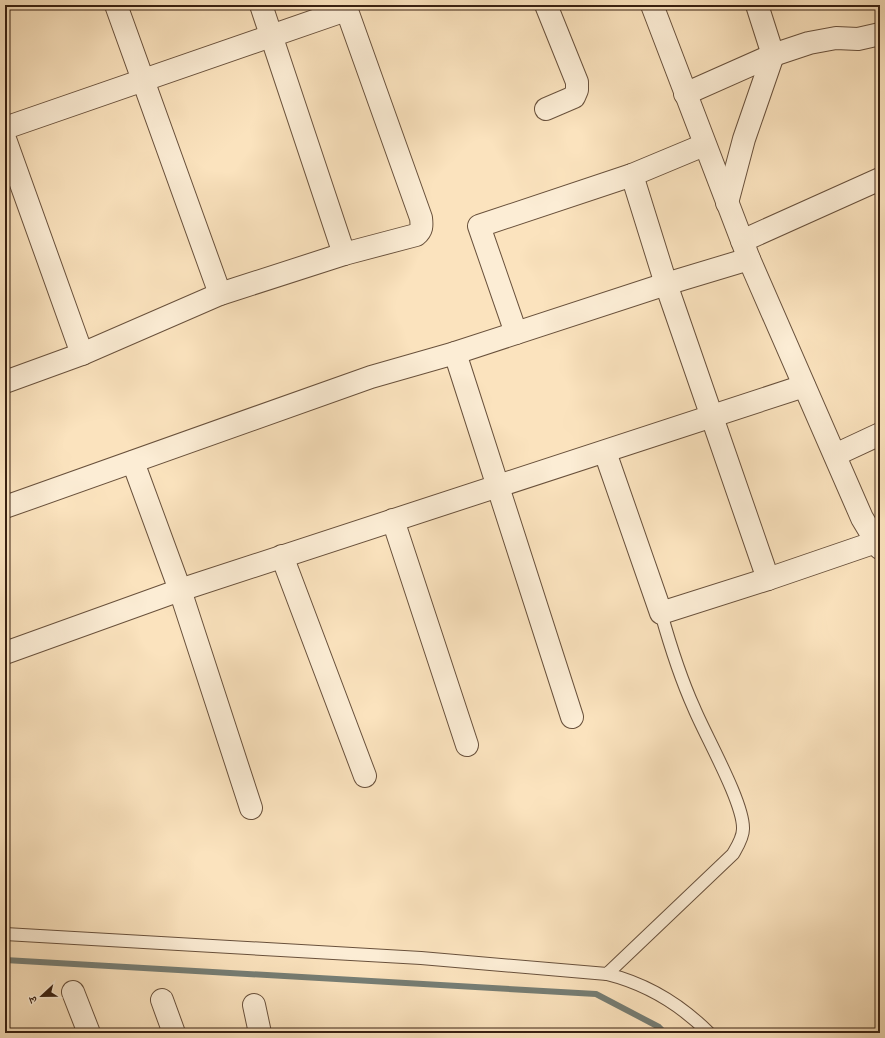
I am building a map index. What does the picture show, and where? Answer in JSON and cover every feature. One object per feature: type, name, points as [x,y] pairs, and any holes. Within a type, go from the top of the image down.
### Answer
[{"type":"street","points":[[116,5],[144,79],[220,294]]},
{"type":"street","points":[[261,5],[272,34],[344,254]]},
{"type":"street","points":[[546,5],[577,82],[577,90],[574,97],[546,110]]},
{"type":"street","points":[[605,452],[661,613],[878,545],[862,518],[746,250],[704,145],[652,5]]},
{"type":"street","points":[[727,203],[744,139],[773,55],[757,5]]},
{"type":"street","points":[[5,128],[345,7],[421,218],[422,226],[416,235],[344,254],[220,294],[82,354],[5,382]]},
{"type":"street","points":[[685,94],[773,55],[824,39],[858,39],[880,34]]},
{"type":"street","points":[[5,139],[82,354]]},
{"type":"street","points":[[516,333],[479,226],[632,175],[704,145]]},
{"type":"street","points":[[632,175],[666,284],[768,579]]},
{"type":"street","points":[[5,507],[371,377],[455,353],[666,284],[746,250],[880,179]]},
{"type":"street","points":[[455,353],[572,717]]},
{"type":"street","points":[[5,653],[180,590],[499,487],[804,386]]},
{"type":"street","points":[[835,455],[880,434]]},
{"type":"street","points":[[133,462],[180,590],[251,808]]},
{"type":"street","points":[[393,520],[467,745]]},
{"type":"street","points":[[282,556],[365,776]]},
{"type":"street","points":[[73,992],[89,1033]]},
{"type":"street","points":[[162,1000],[174,1033]]},
{"type":"street","points":[[254,1005],[260,1033]]},
{"type":"lane","points":[[607,974],[733,854],[740,843],[743,829],[741,817],[733,794],[684,684],[661,613]]},
{"type":"lane","points":[[5,934],[421,958],[607,974],[638,984],[659,994],[680,1007],[709,1033]]},
{"type":"waterway","points":[[5,960],[596,994],[659,1027],[665,1033]]}]
